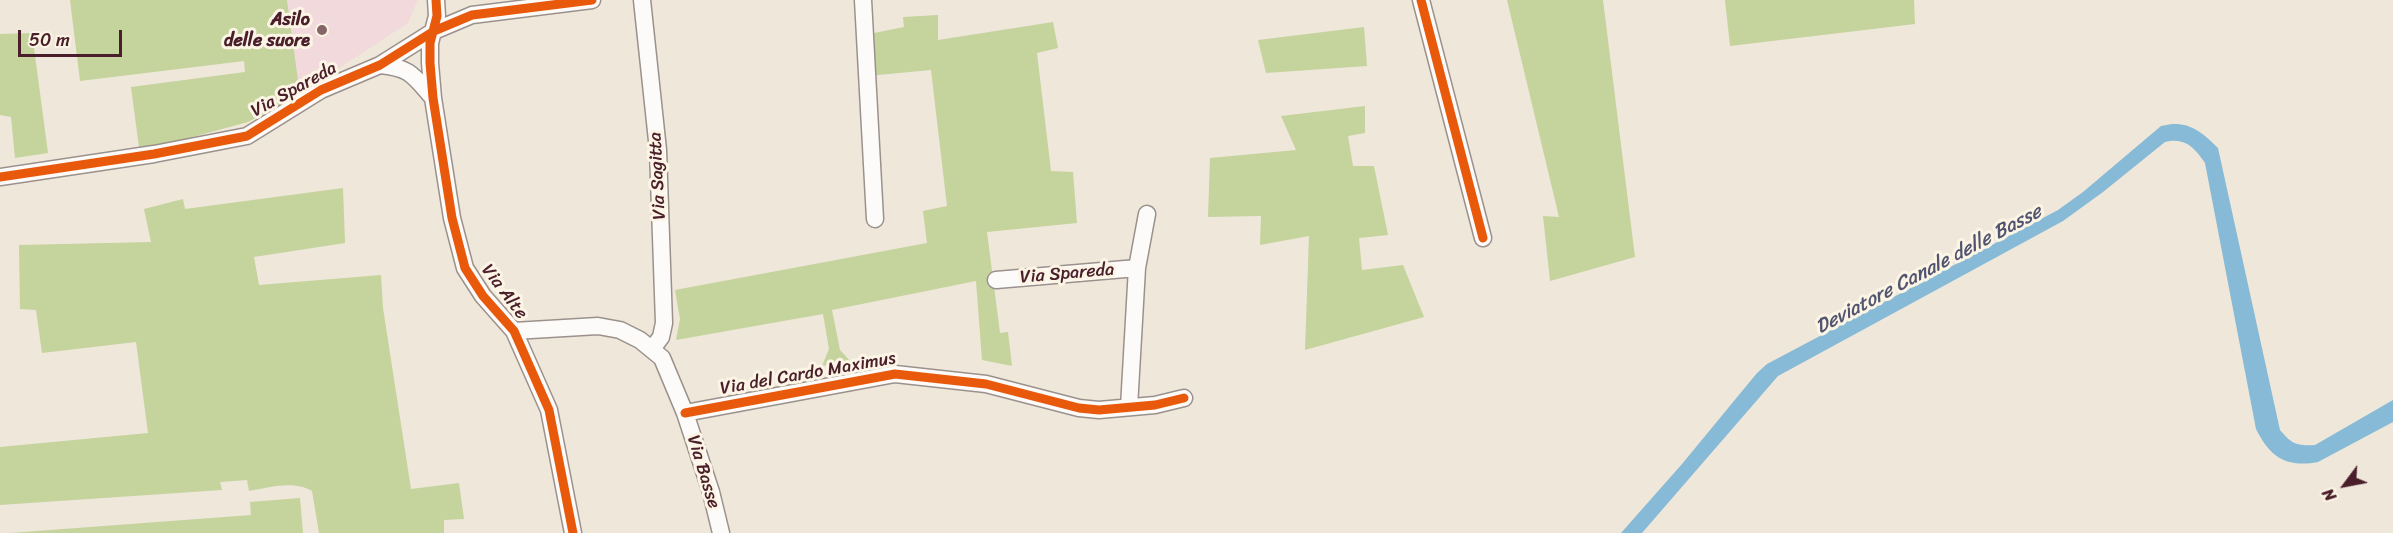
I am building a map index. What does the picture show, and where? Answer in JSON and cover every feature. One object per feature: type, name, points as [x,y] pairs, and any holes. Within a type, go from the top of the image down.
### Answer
[{"type":"street","name":"Via Alte","points":[[436,0],[437,16],[430,43],[433,98],[452,218],[465,268],[483,296],[514,331],[549,410],[573,533]]},
{"type":"street","name":"Via Spareda","points":[[0,177],[154,154],[247,136],[321,90],[380,65],[434,31],[472,15],[592,0]]},
{"type":"street","name":"Via Sagitta","points":[[642,0],[658,150],[664,323],[661,337],[652,349]]},
{"type":"street","points":[[862,0],[875,219]]},
{"type":"street","points":[[1421,0],[1483,238]]},
{"type":"street","points":[[380,65],[398,67],[410,72],[433,98]]},
{"type":"street","name":"Via Spareda","points":[[1129,407],[1137,268],[1147,214]]},
{"type":"street","name":"Via Spareda","points":[[996,280],[1137,268]]},
{"type":"street","name":"Via Basse","points":[[514,331],[598,326],[620,330],[640,340],[662,358],[685,413],[711,492],[720,533]]},
{"type":"street","name":"Via del Cardo Maximus","points":[[685,413],[895,374],[986,384],[1079,408],[1099,410],[1155,405],[1184,398]]},
{"type":"shaded area","points":[[287,0],[418,0],[408,23],[300,94]]},
{"type":"green space","points":[[70,0],[287,0],[300,94],[248,122],[174,142],[139,147],[131,87],[245,72],[244,61],[80,81]]},
{"type":"green space","points":[[1507,0],[1603,0],[1635,257],[1550,281],[1543,216],[1559,217]]},
{"type":"green space","points":[[1725,0],[1914,0],[1915,24],[1730,46]]},
{"type":"green space","points":[[938,15],[938,40],[1053,22],[1058,48],[1037,53],[1051,171],[1073,172],[1077,223],[987,232],[1000,333],[1008,332],[1012,366],[982,360],[976,281],[832,310],[840,350],[850,361],[822,366],[829,349],[823,314],[676,340],[680,319],[675,290],[927,243],[923,211],[947,206],[931,70],[867,76],[869,34],[904,27],[903,17]]},
{"type":"green space","points":[[1364,27],[1367,66],[1266,73],[1258,40]]},
{"type":"green space","points":[[32,33],[48,153],[15,158],[11,117],[0,115],[0,34]]},
{"type":"green space","points":[[1365,106],[1365,133],[1348,136],[1353,166],[1374,166],[1388,235],[1359,238],[1362,270],[1403,265],[1424,317],[1305,350],[1309,236],[1260,245],[1261,216],[1208,217],[1210,158],[1296,150],[1281,116]]},
{"type":"green space","points":[[343,188],[345,243],[254,257],[259,285],[381,275],[383,308],[411,489],[459,483],[464,519],[444,520],[444,533],[319,533],[312,491],[289,485],[249,491],[247,480],[220,482],[222,490],[0,505],[0,447],[148,433],[136,342],[42,353],[36,310],[20,309],[19,245],[151,242],[144,209],[183,199],[185,209]]},
{"type":"green space","points":[[300,498],[303,533],[10,533],[251,515],[250,502]]},
{"type":"water","points":[[2172,124],[2192,127],[2218,148],[2280,430],[2295,443],[2315,445],[2393,400],[2393,422],[2318,462],[2288,462],[2267,447],[2256,429],[2205,163],[2197,152],[2184,142],[2165,142],[2063,221],[1778,376],[1642,533],[1621,533],[1767,364],[2058,210],[2083,192],[2161,126]]},
{"type":"cycle path","points":[[436,0],[437,16],[430,43],[430,63],[433,98],[452,218],[465,268],[483,296],[514,331],[549,410],[573,533]]},
{"type":"cycle path","points":[[0,177],[154,154],[247,136],[321,90],[380,65],[434,31],[472,15],[592,0]]},
{"type":"cycle path","points":[[1421,0],[1483,238]]},
{"type":"cycle path","points":[[685,413],[895,374],[986,384],[1079,408],[1099,410],[1155,405],[1184,398]]},
{"type":"place","name":"Asilo delle suore","points":[[322,30]]},
{"type":"water label","name":"Deviatore Canale delle Basse","points":[[1929,270]]}]
